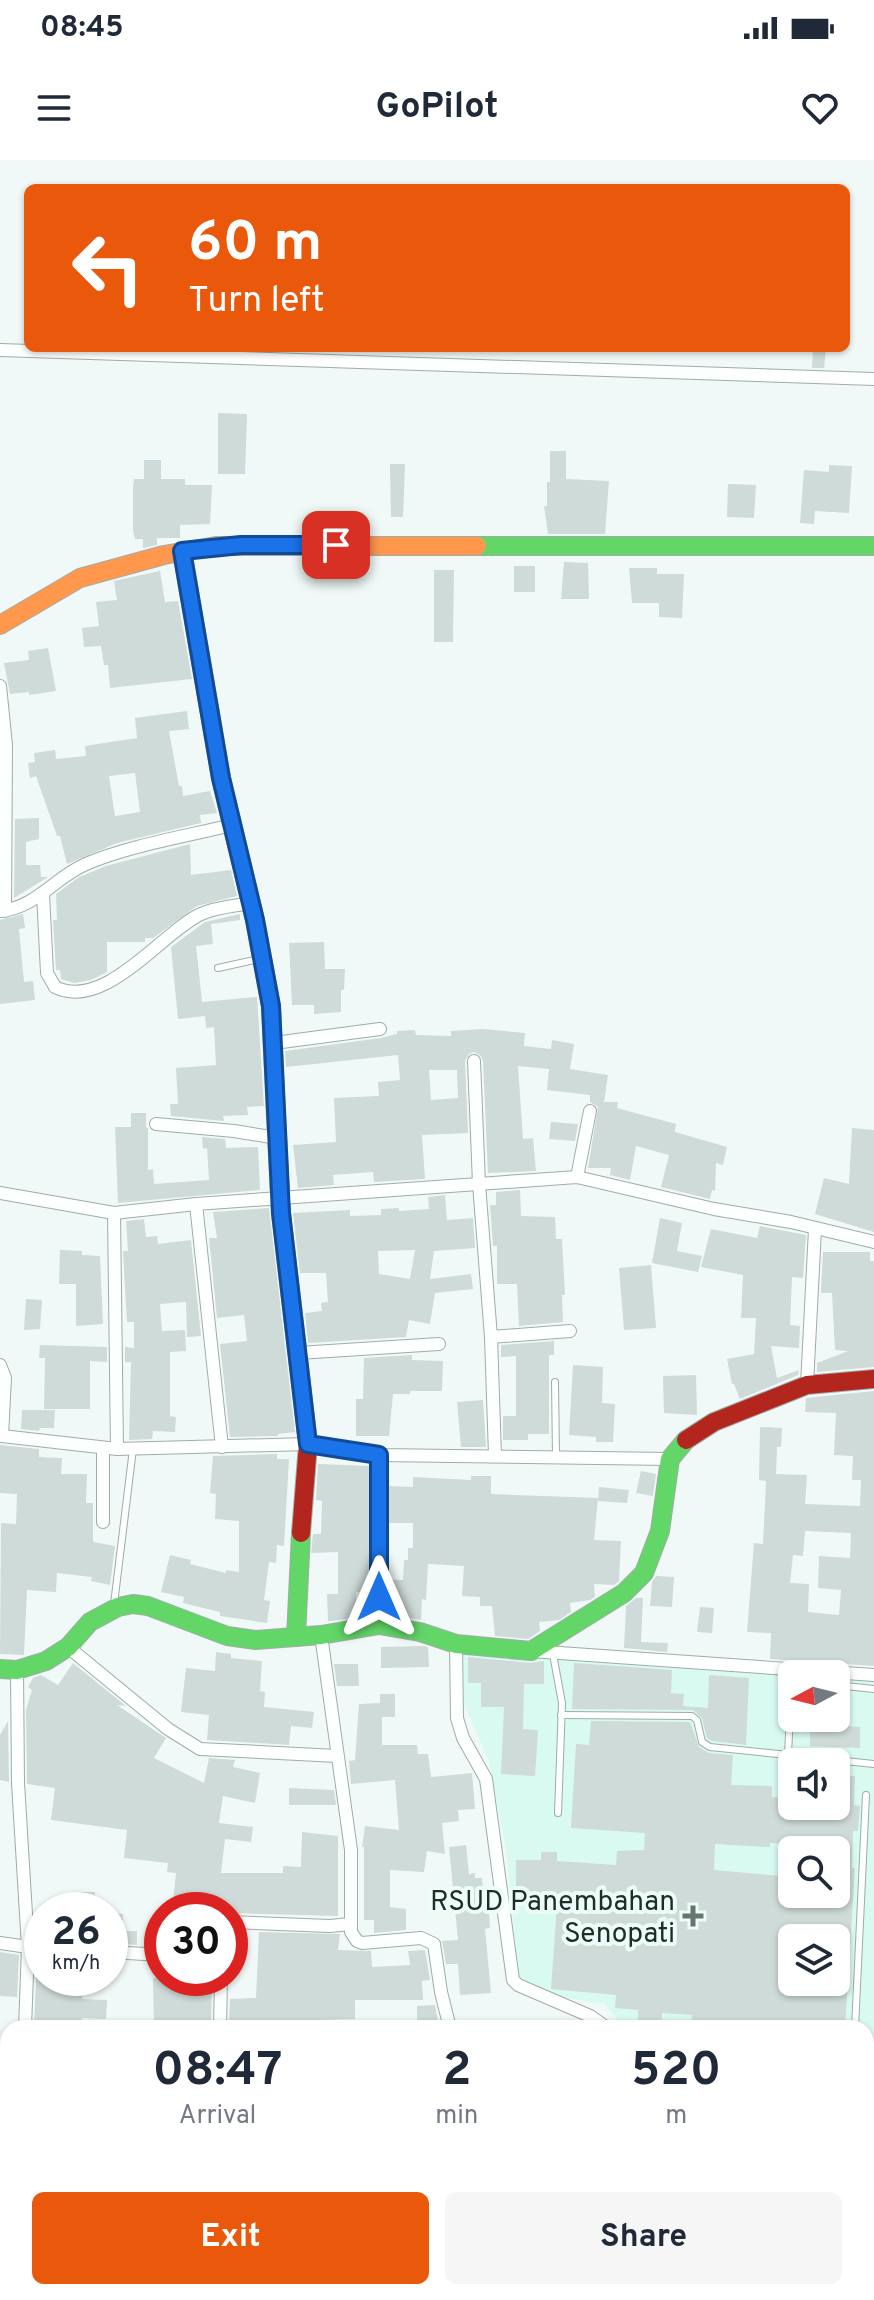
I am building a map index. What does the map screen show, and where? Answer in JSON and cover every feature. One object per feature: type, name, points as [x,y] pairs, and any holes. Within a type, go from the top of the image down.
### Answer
[{"type":"street","points":[[0,350],[24,351]]},
{"type":"street","points":[[60,352],[874,379]]},
{"type":"street","points":[[0,625],[80,578],[182,551],[241,545],[874,546]]},
{"type":"street","points":[[182,551],[204,683],[271,1006],[281,1199],[308,1444],[296,1637]]},
{"type":"street","points":[[0,686],[6,745],[3,911],[34,901],[72,871],[97,859],[232,825]]},
{"type":"street","points":[[43,894],[47,973],[55,987],[69,991],[96,987],[128,970],[203,913],[251,903]]},
{"type":"street","points":[[274,1043],[380,1029]]},
{"type":"street","points":[[474,1061],[495,1456]]},
{"type":"street","points":[[577,1177],[590,1111]]},
{"type":"street","points":[[156,1124],[277,1138]]},
{"type":"street","points":[[0,1193],[114,1213],[196,1204],[577,1177],[874,1242]]},
{"type":"street","points":[[196,1204],[222,1447]]},
{"type":"street","points":[[103,1522],[110,1448],[114,1213]]},
{"type":"street","points":[[807,1385],[815,1229]]},
{"type":"street","points":[[491,1337],[570,1331]]},
{"type":"street","points":[[298,1353],[439,1344]]},
{"type":"street","points":[[0,1365],[5,1378],[1,1436],[133,1449],[308,1444],[379,1455],[670,1459]]},
{"type":"street","points":[[531,1651],[624,1593],[644,1573],[660,1531],[670,1459],[690,1436],[714,1422],[807,1385],[874,1379]]},
{"type":"street","points":[[379,1455],[379,1625]]},
{"type":"street","points":[[25,1892],[8,1669],[31,1667],[68,1647],[90,1622],[113,1609],[133,1604],[148,1606],[227,1636],[256,1640],[321,1635],[379,1625],[420,1632],[456,1644],[553,1654],[874,1675]]},
{"type":"street","points":[[321,1635],[351,1850],[350,1924],[353,1936],[362,1943],[421,1938],[434,1944],[448,2020]]},
{"type":"street","points":[[456,1644],[457,1718],[463,1738],[486,1779],[513,1980],[596,2020]]},
{"type":"street","points":[[68,1647],[168,1729],[200,1749],[337,1756]]},
{"type":"street","points":[[248,1923],[350,1924]]},
{"type":"street","points":[[0,1943],[24,1946]]},
{"type":"street","points":[[25,2020],[26,1996]]},
{"type":"street","points":[[220,2020],[221,1996]]},
{"type":"lane","points":[[218,968],[262,958]]},
{"type":"lane","points":[[555,1382],[556,1456]]},
{"type":"lane","points":[[113,1609],[133,1449]]},
{"type":"lane","points":[[553,1654],[561,1692],[558,1813]]},
{"type":"lane","points":[[850,1686],[874,1689]]},
{"type":"lane","points":[[561,1715],[692,1716],[697,1720],[700,1738],[705,1746],[778,1752]]},
{"type":"lane","points":[[850,1761],[874,1764]]},
{"type":"lane","points":[[855,2020],[866,1795]]},
{"type":"shaded area","name":"RSUD Panembahan Senopati","points":[[463,1644],[778,1673],[778,1732],[850,1732],[850,1676],[874,1678],[874,2020],[618,2020],[605,2004],[520,1991],[506,1850],[489,1761],[464,1704]]},
{"type":"building","points":[[813,352],[826,352],[824,368],[812,368]]},
{"type":"building","points":[[218,413],[247,414],[245,474],[218,474]]},
{"type":"building","points":[[550,451],[566,451],[566,479],[609,481],[605,534],[548,534],[544,506],[547,506],[547,482],[550,482]]},
{"type":"building","points":[[144,460],[161,460],[161,479],[185,479],[185,485],[212,485],[210,524],[180,525],[180,538],[157,538],[157,545],[143,548],[143,539],[135,539],[133,531],[133,488],[134,479],[144,479]]},
{"type":"building","points":[[390,464],[405,464],[403,517],[391,517]]},
{"type":"building","points":[[829,465],[852,466],[849,513],[815,511],[814,524],[800,523],[804,470],[829,472]]},
{"type":"building","points":[[728,484],[756,485],[754,518],[727,517]]},
{"type":"building","points":[[564,562],[588,563],[589,599],[561,599]]},
{"type":"building","points":[[514,566],[535,566],[535,592],[514,592]]},
{"type":"building","points":[[629,568],[657,568],[657,574],[684,574],[682,618],[659,617],[659,603],[632,603]]},
{"type":"building","points":[[434,570],[454,570],[453,642],[434,642]]},
{"type":"building","points":[[160,571],[165,602],[178,601],[192,679],[110,688],[108,665],[104,665],[101,646],[84,647],[82,628],[99,626],[96,602],[117,600],[114,581]]},
{"type":"building","points":[[48,648],[56,691],[10,694],[4,663],[29,660],[28,651]]},
{"type":"building","points":[[187,711],[189,729],[169,731],[179,786],[182,786],[183,796],[210,791],[217,813],[200,815],[201,823],[117,843],[67,864],[60,836],[57,836],[36,776],[30,778],[28,763],[35,762],[34,753],[55,750],[56,759],[86,756],[85,746],[137,738],[135,718]],"holes":[[[135,773],[140,812],[115,816],[109,776]]]},
{"type":"building","points":[[39,818],[39,839],[26,842],[26,865],[40,865],[41,877],[48,877],[14,898],[15,819]]},
{"type":"building","points":[[190,844],[191,875],[231,870],[237,896],[197,906],[153,938],[145,938],[145,942],[107,942],[107,972],[91,980],[74,983],[61,979],[60,970],[56,970],[53,920],[57,920],[56,894],[79,877],[106,866]]},
{"type":"building","points":[[23,914],[25,928],[19,929],[24,982],[33,981],[35,1000],[0,1004],[0,920]]},
{"type":"building","points":[[240,914],[240,920],[211,924],[213,944],[196,946],[202,1002],[257,997],[264,1106],[247,1107],[248,1115],[223,1116],[224,1121],[171,1116],[170,1104],[178,1104],[176,1068],[216,1065],[214,1027],[206,1028],[205,1016],[178,1019],[171,947],[205,922]]},
{"type":"building","points":[[324,942],[325,969],[345,969],[341,1012],[314,1014],[314,1005],[292,1005],[289,943]]},
{"type":"building","points":[[483,1029],[525,1033],[524,1046],[551,1049],[552,1040],[574,1044],[570,1069],[608,1075],[604,1102],[618,1102],[617,1108],[676,1124],[675,1132],[727,1147],[723,1165],[716,1163],[715,1191],[712,1190],[710,1199],[661,1187],[669,1155],[636,1146],[630,1180],[610,1175],[611,1168],[588,1168],[598,1107],[590,1102],[590,1095],[547,1090],[549,1069],[518,1066],[523,1139],[533,1138],[536,1171],[488,1173],[483,1061],[474,1052],[465,1061],[468,1133],[422,1135],[425,1179],[374,1182],[373,1172],[333,1175],[334,1185],[298,1188],[293,1145],[336,1142],[334,1098],[379,1096],[378,1082],[400,1080],[398,1055],[286,1067],[285,1051],[381,1038],[397,1034],[397,1031],[415,1030],[416,1035],[451,1036],[451,1031]],"holes":[[[429,1070],[457,1070],[458,1098],[431,1100]]]},
{"type":"building","points":[[131,1113],[146,1113],[148,1170],[153,1169],[154,1184],[209,1180],[207,1148],[203,1149],[202,1137],[225,1139],[226,1148],[258,1147],[260,1190],[118,1203],[115,1127],[131,1127]]},
{"type":"building","points":[[551,1122],[578,1124],[575,1141],[549,1139]]},
{"type":"building","points":[[852,1128],[874,1130],[874,1232],[815,1214],[824,1178],[849,1184]]},
{"type":"building","points":[[520,1190],[521,1216],[555,1217],[556,1239],[562,1239],[563,1322],[519,1326],[517,1284],[497,1284],[497,1246],[493,1246],[490,1205],[496,1205],[496,1192]]},
{"type":"building","points":[[445,1195],[447,1220],[473,1218],[475,1248],[434,1251],[430,1279],[471,1274],[473,1289],[435,1293],[430,1324],[409,1320],[406,1337],[308,1343],[305,1313],[322,1311],[321,1303],[328,1302],[326,1273],[300,1273],[293,1213],[350,1210],[350,1216],[381,1215],[381,1209],[429,1209],[428,1197]],"holes":[[[415,1250],[410,1279],[379,1274],[378,1251]]]},
{"type":"building","points":[[269,1208],[295,1432],[278,1436],[230,1437],[220,1344],[247,1341],[244,1315],[217,1318],[209,1238],[217,1238],[213,1212]]},
{"type":"building","points":[[660,1218],[682,1223],[677,1251],[702,1256],[698,1272],[652,1263]]},
{"type":"building","points":[[144,1219],[146,1237],[157,1236],[158,1244],[191,1240],[201,1336],[187,1337],[186,1302],[160,1304],[162,1331],[185,1330],[186,1351],[170,1352],[170,1416],[176,1417],[175,1432],[153,1431],[152,1439],[129,1440],[131,1362],[125,1362],[125,1347],[134,1348],[134,1322],[127,1322],[123,1251],[128,1251],[126,1221]]},
{"type":"building","points":[[760,1226],[806,1235],[803,1278],[792,1277],[790,1325],[800,1326],[799,1348],[771,1346],[777,1378],[799,1370],[798,1375],[740,1399],[732,1384],[727,1359],[754,1354],[756,1318],[741,1318],[743,1275],[701,1267],[711,1229],[757,1238]]},
{"type":"building","points":[[60,1250],[100,1256],[103,1324],[76,1326],[76,1284],[59,1284]]},
{"type":"building","points":[[823,1252],[870,1252],[870,1261],[874,1261],[874,1367],[817,1372],[817,1363],[848,1351],[835,1350],[832,1293],[821,1293]]},
{"type":"building","points":[[651,1265],[656,1328],[624,1330],[619,1268]]},
{"type":"building","points":[[26,1299],[42,1300],[40,1329],[24,1330]]},
{"type":"building","points":[[554,1341],[554,1355],[549,1355],[549,1434],[528,1434],[528,1440],[503,1440],[503,1416],[516,1416],[516,1356],[501,1357],[501,1345]]},
{"type":"building","points":[[40,1345],[107,1347],[107,1362],[90,1361],[90,1409],[44,1409],[45,1358],[39,1358]]},
{"type":"building","points":[[412,1355],[412,1360],[443,1361],[442,1391],[393,1394],[389,1436],[356,1436],[356,1399],[363,1399],[364,1358]]},
{"type":"building","points":[[573,1365],[603,1367],[602,1403],[615,1404],[613,1442],[596,1442],[596,1437],[569,1435]]},
{"type":"building","points":[[696,1375],[697,1415],[664,1413],[663,1376]]},
{"type":"building","points":[[874,1391],[874,1666],[850,1664],[850,1660],[770,1659],[771,1633],[747,1632],[754,1543],[763,1544],[766,1481],[759,1480],[760,1427],[782,1428],[781,1447],[777,1447],[776,1474],[807,1475],[805,1504],[860,1506],[861,1480],[852,1480],[853,1456],[834,1455],[836,1413],[805,1412],[806,1398]],"holes":[[[805,1531],[851,1533],[850,1558],[819,1556],[818,1588],[841,1590],[839,1615],[808,1612],[809,1584],[790,1583],[793,1555],[803,1556]]]},
{"type":"building","points":[[483,1400],[486,1447],[461,1447],[457,1402]]},
{"type":"building","points":[[22,1410],[55,1410],[54,1428],[40,1428],[39,1431],[21,1429]]},
{"type":"building","points":[[0,1445],[39,1449],[39,1457],[62,1458],[61,1474],[87,1474],[86,1503],[93,1503],[93,1542],[115,1546],[110,1585],[91,1581],[92,1577],[57,1573],[56,1592],[27,1590],[24,1655],[0,1654],[1,1523],[16,1524],[17,1494],[0,1493]]},
{"type":"building","points":[[277,1454],[277,1459],[289,1459],[284,1546],[277,1545],[276,1563],[269,1562],[264,1600],[270,1601],[267,1623],[220,1616],[220,1612],[183,1603],[184,1597],[161,1592],[170,1555],[191,1560],[190,1564],[226,1573],[226,1570],[239,1572],[239,1521],[215,1519],[216,1494],[210,1493],[213,1456]]},
{"type":"building","points":[[318,1464],[370,1466],[370,1592],[356,1592],[357,1617],[328,1621],[327,1594],[338,1594],[338,1552],[311,1553],[313,1534],[321,1534],[322,1501],[316,1500]]},
{"type":"building","points":[[641,1471],[656,1474],[653,1496],[636,1493]]},
{"type":"building","points":[[471,1476],[491,1476],[491,1494],[598,1498],[594,1540],[621,1541],[619,1581],[614,1585],[594,1584],[595,1597],[570,1603],[571,1612],[559,1620],[539,1622],[540,1631],[528,1639],[495,1636],[492,1606],[480,1606],[480,1597],[462,1596],[464,1566],[428,1564],[426,1600],[422,1599],[421,1620],[388,1614],[388,1580],[403,1580],[404,1560],[408,1560],[408,1548],[413,1548],[413,1523],[388,1523],[388,1486],[413,1487],[413,1477],[471,1480]]},
{"type":"building","points":[[599,1487],[629,1490],[627,1503],[598,1501]]},
{"type":"building","points":[[656,1576],[674,1577],[672,1607],[650,1606],[652,1582]]},
{"type":"building","points":[[636,1598],[643,1598],[641,1642],[668,1643],[667,1652],[624,1648],[626,1606]]},
{"type":"building","points":[[700,1607],[714,1608],[712,1633],[697,1632]]},
{"type":"building","points":[[381,1647],[428,1647],[429,1667],[381,1668]]},
{"type":"building","points":[[216,1652],[231,1654],[231,1658],[262,1661],[260,1691],[265,1692],[264,1707],[314,1712],[312,1728],[291,1726],[289,1745],[207,1740],[209,1715],[181,1712],[186,1668],[215,1671]]},
{"type":"building","points":[[468,1657],[530,1663],[544,1661],[544,1684],[524,1684],[523,1729],[538,1730],[535,1776],[501,1774],[504,1707],[481,1707],[481,1683],[468,1683]]},
{"type":"building","points":[[73,1663],[126,1706],[117,1705],[166,1738],[154,1758],[204,1783],[209,1758],[235,1760],[233,1767],[260,1773],[255,1803],[223,1796],[219,1823],[253,1827],[251,1842],[225,1839],[221,1873],[283,1873],[283,1866],[301,1867],[302,1832],[338,1836],[338,1916],[248,1914],[248,1892],[174,1892],[176,1873],[167,1872],[168,1863],[124,1858],[127,1830],[51,1820],[55,1788],[27,1784],[26,1710],[32,1690],[28,1687],[33,1678],[41,1675],[58,1685]]},
{"type":"building","points":[[574,1663],[672,1670],[671,1693],[684,1694],[683,1706],[708,1708],[709,1675],[749,1678],[746,1745],[707,1738],[702,1718],[693,1710],[572,1709]]},
{"type":"building","points":[[334,1664],[358,1664],[359,1686],[337,1686]]},
{"type":"building","points":[[380,1694],[395,1694],[395,1717],[382,1717],[382,1745],[417,1745],[418,1754],[428,1754],[431,1777],[472,1773],[475,1809],[458,1810],[459,1821],[442,1823],[445,1854],[427,1851],[424,1872],[390,1870],[390,1907],[406,1909],[406,1930],[374,1933],[374,1920],[364,1920],[362,1847],[365,1826],[399,1830],[395,1780],[351,1784],[349,1761],[355,1760],[359,1704],[380,1703]]},
{"type":"building","points":[[8,1721],[9,1782],[0,1780],[0,1735]]},
{"type":"building","points":[[591,1721],[690,1722],[699,1747],[709,1753],[733,1755],[731,1785],[772,1786],[772,1797],[778,1797],[778,1820],[850,1820],[850,1776],[855,1776],[854,1805],[860,1806],[858,1831],[853,1831],[852,1868],[855,1868],[850,1948],[850,1924],[778,1924],[778,1996],[847,1996],[846,2020],[692,2020],[692,2015],[662,2013],[662,2020],[638,2020],[638,2010],[615,2008],[616,1995],[551,1989],[557,1905],[533,1906],[533,1902],[524,1902],[524,1897],[516,1897],[516,1860],[541,1860],[541,1852],[557,1852],[557,1861],[616,1865],[617,1851],[644,1850],[645,1833],[571,1828],[576,1744],[589,1745]]},
{"type":"building","points":[[850,1727],[860,1727],[860,1748],[810,1746],[810,1732],[850,1732]]},
{"type":"building","points":[[289,1788],[334,1790],[336,1805],[289,1805]]},
{"type":"building","points":[[466,1845],[469,1874],[475,1873],[475,1878],[482,1878],[485,1913],[489,1912],[490,1928],[485,1929],[491,1993],[460,1995],[458,1964],[446,1964],[442,1941],[458,1940],[449,1847]]},
{"type":"building","points":[[128,1931],[137,1931],[137,1945],[128,1944]]},
{"type":"building","points":[[259,1932],[340,1934],[338,1950],[371,1951],[372,1967],[410,1965],[408,1951],[425,1950],[430,1980],[422,1981],[423,2000],[355,2000],[355,2019],[229,2020],[230,1999],[256,1998]]},
{"type":"building","points":[[0,1952],[19,1955],[17,1997],[0,1996]]},
{"type":"building","points":[[35,1996],[82,1996],[82,1999],[107,2000],[106,2019],[34,2020]]},
{"type":"building","points":[[153,1996],[212,1996],[211,2020],[154,2020]]},
{"type":"building","points":[[435,2005],[438,2020],[417,2020],[417,2006]]},
{"type":"traffic: fast","points":[[477,546],[874,546]]},
{"type":"traffic: fast","points":[[182,551],[221,778],[255,920],[271,1006],[276,1117]]},
{"type":"traffic: fast","points":[[0,1669],[17,1670],[46,1661],[68,1647],[90,1622],[118,1607],[133,1604],[148,1606],[227,1636],[256,1640],[321,1635],[379,1625],[420,1632],[456,1644],[531,1651],[624,1593],[644,1573],[660,1531],[670,1459],[686,1440]]},
{"type":"traffic: fast","points":[[296,1637],[301,1533]]},
{"type":"traffic: slow","points":[[0,625],[80,578],[164,555],[216,546],[477,546]]},
{"type":"traffic: jam","points":[[276,1117],[281,1213],[308,1444],[301,1533]]},
{"type":"traffic: jam","points":[[686,1440],[714,1422],[807,1385],[874,1379]]},
{"type":"place","name":"RSUD Panembahan Senopati","points":[[693,1916]]},
{"type":"route","points":[[336,545],[241,545],[182,551],[221,778],[255,920],[271,1006],[281,1213],[308,1444],[379,1455],[379,1597]]}]
